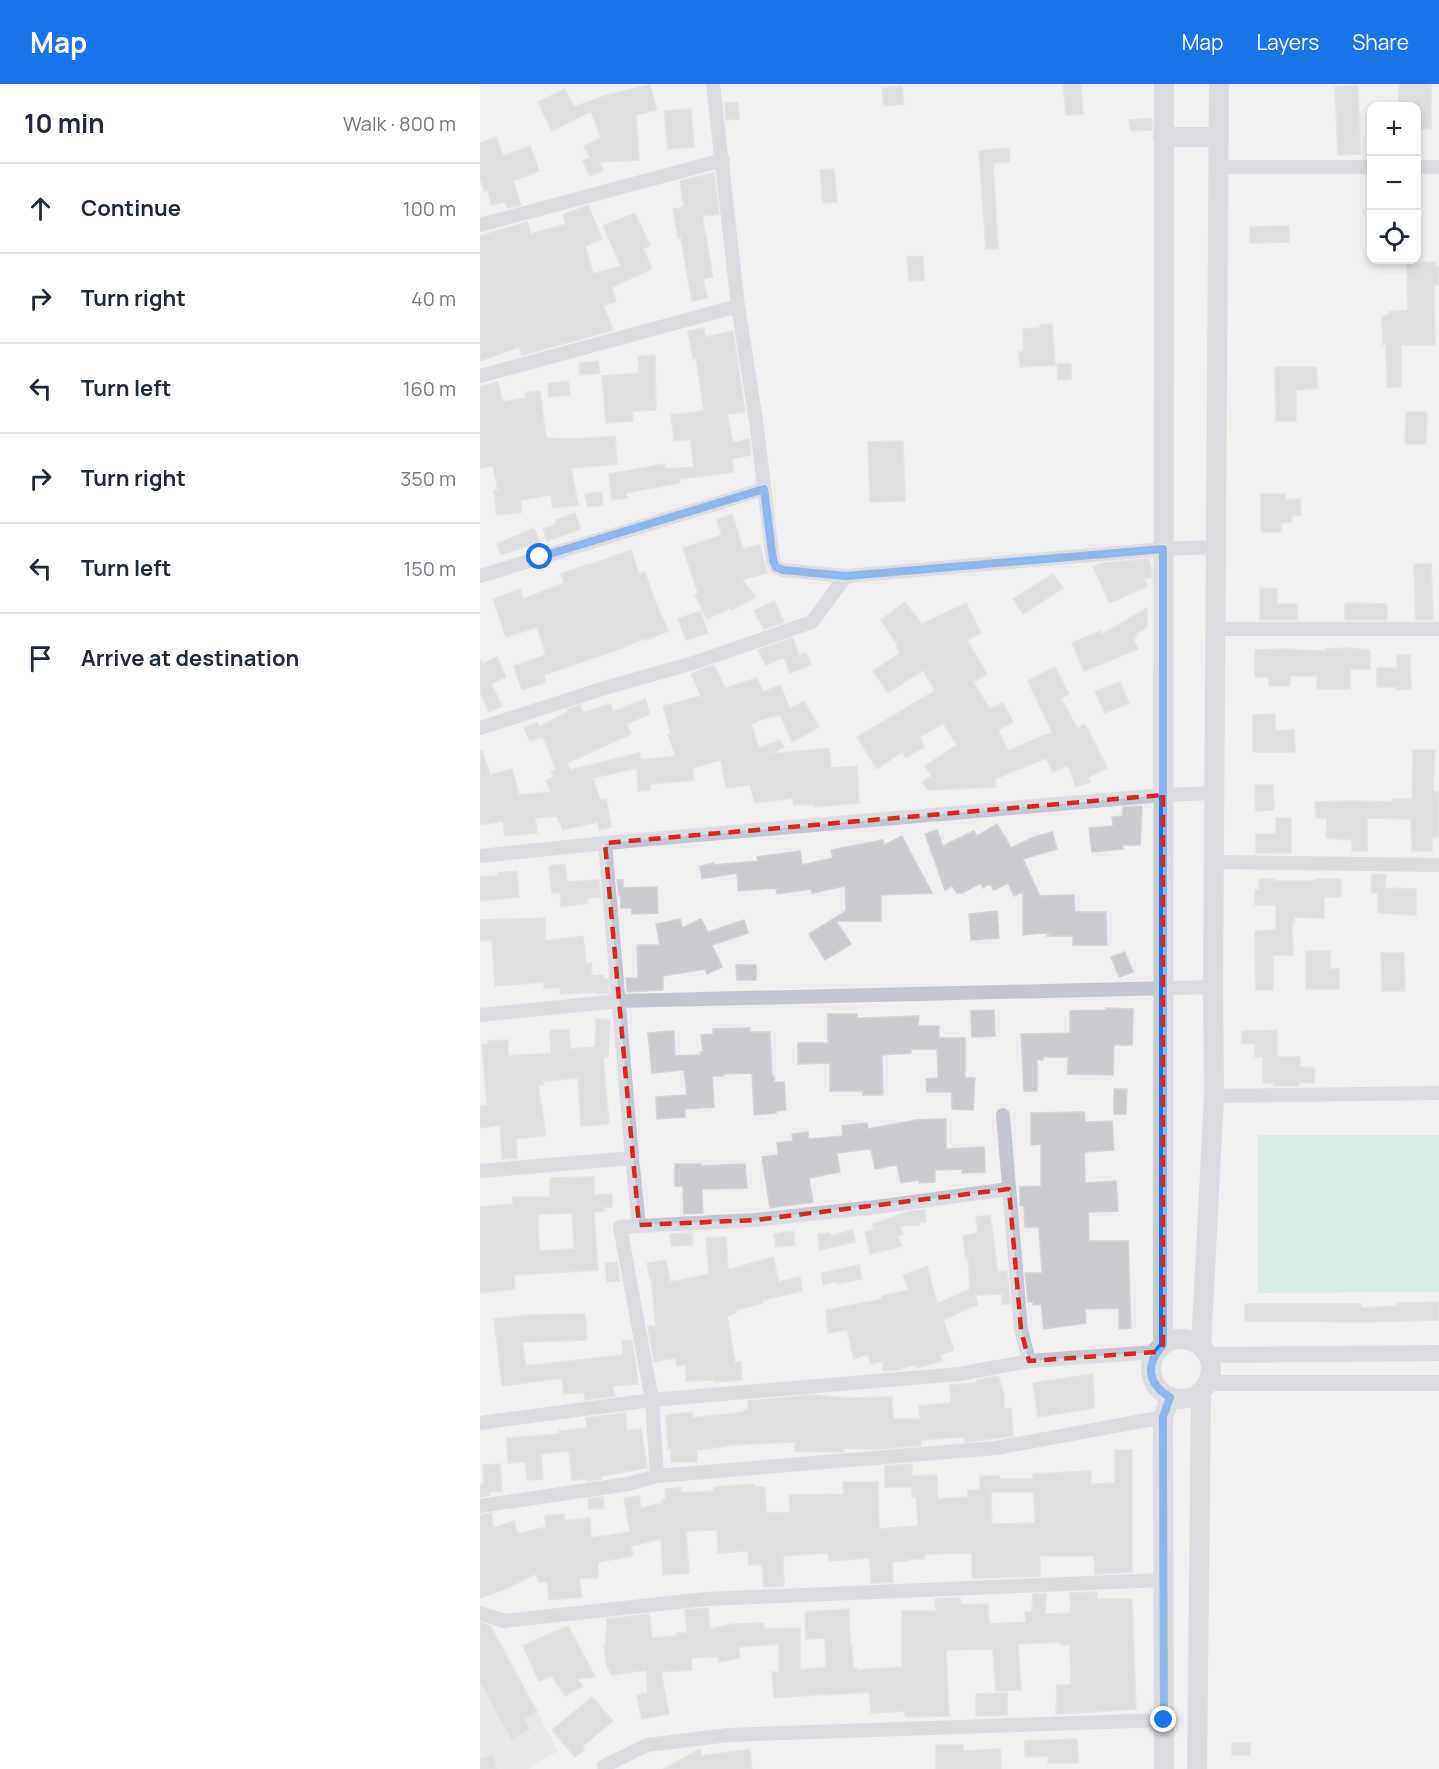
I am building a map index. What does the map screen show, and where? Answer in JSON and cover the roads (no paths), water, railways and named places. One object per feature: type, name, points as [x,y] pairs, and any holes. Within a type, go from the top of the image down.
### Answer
[{"type":"main road","points":[[1160,1349],[1172,1340],[1182,1339],[1193,1342],[1204,1351],[1211,1364],[1211,1374],[1204,1387],[1192,1397],[1181,1399],[1170,1397],[1156,1386],[1151,1370],[1160,1349],[1163,988],[1164,84]]},
{"type":"main road","points":[[1204,1351],[1214,1096],[1219,84]]},
{"type":"main road","points":[[1163,137],[1219,137]]},
{"type":"main road","points":[[1197,1769],[1204,1387]]},
{"type":"main road","points":[[1164,1769],[1163,1417],[1170,1397]]},
{"type":"street","points":[[713,84],[738,306],[773,560],[776,567],[783,570],[846,576],[1163,549],[1216,547]]},
{"type":"street","points":[[480,225],[723,160]]},
{"type":"street","points":[[1219,167],[1367,167]]},
{"type":"street","points":[[1421,167],[1439,167]]},
{"type":"street","points":[[480,376],[738,306]]},
{"type":"street","points":[[480,576],[764,489]]},
{"type":"street","points":[[480,728],[693,663],[812,622],[846,576]]},
{"type":"street","points":[[1215,629],[1439,629]]},
{"type":"street","points":[[480,856],[605,843],[1163,795],[1215,793]]},
{"type":"street","points":[[605,843],[639,1225]]},
{"type":"street","points":[[1214,862],[1439,865]]},
{"type":"street","points":[[480,1015],[619,1001],[1213,987]]},
{"type":"street","points":[[1214,1096],[1439,1093]]},
{"type":"street","points":[[1003,1114],[1021,1330],[1029,1361]]},
{"type":"street","points":[[480,1171],[632,1158]]},
{"type":"street","points":[[657,1476],[652,1400],[620,1227],[754,1220],[876,1207],[1009,1189]]},
{"type":"street","points":[[480,1423],[652,1400],[959,1374],[1029,1361],[1160,1349]]},
{"type":"street","points":[[1204,1351],[1439,1353]]},
{"type":"street","points":[[1204,1387],[1439,1383]]},
{"type":"street","points":[[480,1506],[628,1484],[657,1476],[996,1448],[1163,1417]]},
{"type":"street","points":[[480,1613],[504,1621],[706,1599],[1163,1580]]},
{"type":"street","points":[[604,1766],[647,1745],[729,1735],[1164,1720]]}]
